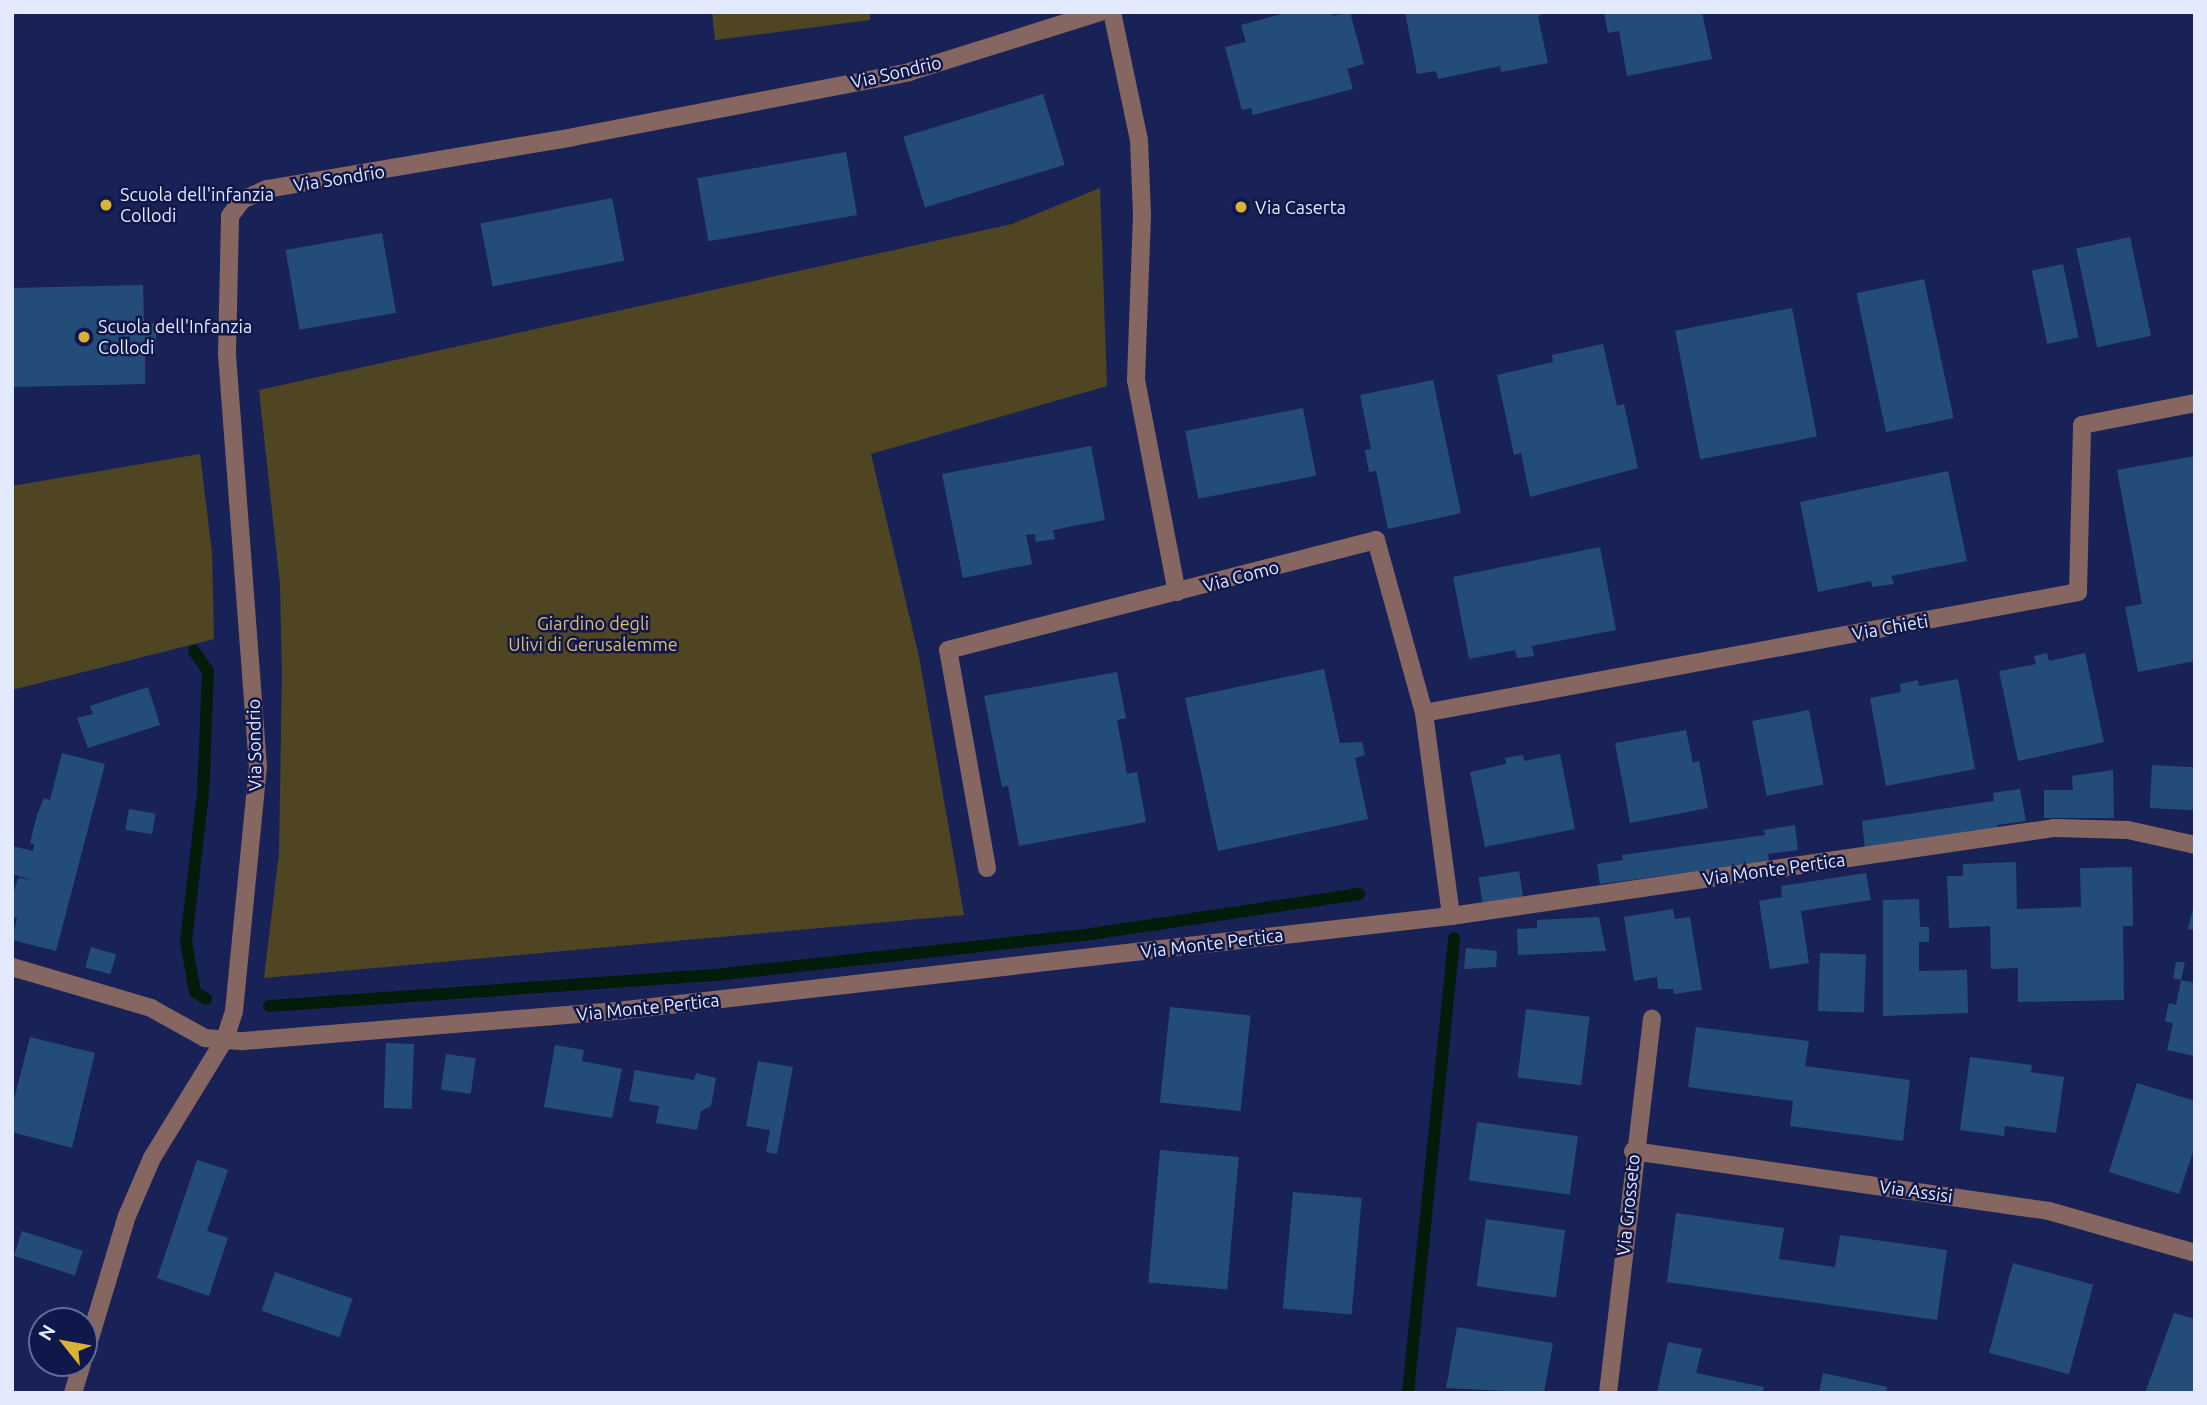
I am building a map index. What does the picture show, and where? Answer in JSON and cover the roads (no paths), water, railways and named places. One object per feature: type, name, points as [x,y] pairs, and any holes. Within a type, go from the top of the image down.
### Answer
[{"type":"street","name":"Via Sondrio","points":[[225,1039],[238,979],[258,768],[227,352],[230,215],[242,200],[267,189],[573,137],[909,72],[1100,12]]},
{"type":"street","points":[[1112,12],[1139,140],[1142,215],[1136,380],[1177,592]]},
{"type":"street","name":"Via Chieti","points":[[1424,713],[2078,592],[2082,425],[2195,403]]},
{"type":"street","name":"Via Como","points":[[987,868],[948,650],[1376,540],[1424,713],[1451,916]]},
{"type":"street","name":"Via Monte Pertica","points":[[12,967],[151,1008],[198,1035],[225,1039],[626,1010],[1451,916],[2054,828],[2127,830],[2195,845]]},
{"type":"street","name":"Via Grosseto","points":[[1608,1393],[1633,1151],[1652,1018]]},
{"type":"street","points":[[98,1311],[127,1216],[152,1158],[225,1039]]},
{"type":"street","name":"Via Assisi","points":[[1633,1151],[2049,1211],[2195,1253]]},
{"type":"waterway","points":[[194,651],[208,671],[203,793],[186,942],[195,992],[206,999]]},
{"type":"waterway","points":[[269,1006],[724,974],[1091,934],[1359,894]]},
{"type":"waterway","points":[[1408,1393],[1454,938]]},
{"type":"place","name":"Scuola dell'infanzia Collodi","points":[[106,205]]},
{"type":"place","name":"Via Caserta","points":[[1241,207]]},
{"type":"place","name":"Scuola dell'Infanzia Collodi","points":[[84,337]]},
{"type":"park label","name":"Giardino degli Ulivi di Gerusalemme","points":[[593,634]]}]
